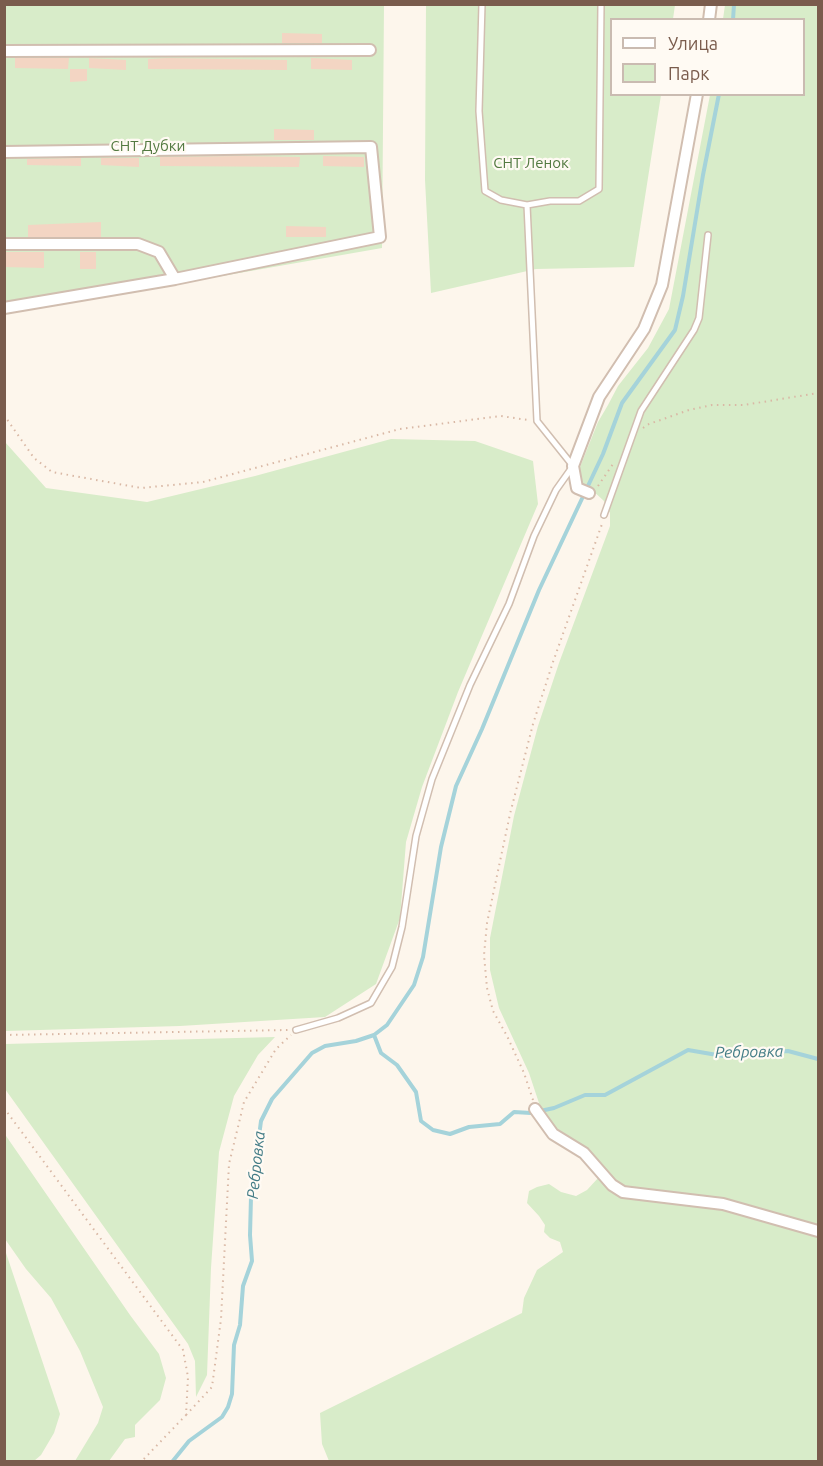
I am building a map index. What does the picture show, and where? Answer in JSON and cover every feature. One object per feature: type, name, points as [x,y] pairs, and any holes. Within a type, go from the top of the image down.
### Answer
[{"type":"street","points":[[4,51],[370,50]]},
{"type":"street","points":[[589,493],[577,488],[573,466],[599,397],[644,329],[662,285],[697,96]]},
{"type":"street","points":[[4,152],[371,147],[380,237],[175,279],[4,308]]},
{"type":"street","points":[[4,244],[138,244],[159,252],[175,279]]},
{"type":"street","points":[[535,1109],[553,1134],[584,1153],[612,1185],[623,1192],[723,1204],[819,1231]]},
{"type":"lane","points":[[482,4],[479,111],[484,190],[501,200],[527,205],[550,201],[579,201],[599,189],[601,4]]},
{"type":"lane","points":[[296,1030],[338,1018],[371,1003],[392,967],[402,927],[416,836],[432,779],[470,685],[509,604],[534,536],[556,490],[573,466],[537,421],[527,205]]},
{"type":"lane","points":[[604,515],[641,411],[694,330],[699,318],[708,235]]},
{"type":"path","points":[[631,436],[649,424],[689,410],[712,405],[744,405],[819,393]]},
{"type":"path","points":[[4,415],[34,458],[52,472],[141,488],[203,482],[400,429],[501,416],[537,421]]},
{"type":"path","points":[[589,493],[600,485],[614,462]]},
{"type":"path","points":[[535,1109],[524,1073],[493,1011],[487,988],[484,955],[487,923],[521,768],[553,662],[602,528],[604,515]]},
{"type":"path","points":[[4,1035],[296,1030]]},
{"type":"path","points":[[141,1461],[212,1387],[221,1319],[229,1164],[244,1102],[276,1049],[296,1030]]},
{"type":"path","points":[[4,1108],[183,1350],[188,1377],[186,1415]]},
{"type":"green space","name":"СНТ Дубки","points":[[5,5],[384,5],[382,248],[5,314]]},
{"type":"green space","name":"СНТ Ленок","points":[[426,5],[675,5],[673,18],[610,18],[610,96],[661,96],[634,267],[536,269],[431,293],[425,180]]},
{"type":"green space","points":[[725,5],[818,5],[818,1461],[329,1461],[322,1444],[320,1413],[522,1313],[524,1298],[537,1270],[563,1252],[560,1242],[550,1238],[544,1232],[545,1225],[527,1203],[529,1191],[549,1184],[561,1192],[576,1196],[587,1190],[599,1177],[596,1158],[585,1147],[556,1128],[541,1109],[529,1073],[499,1008],[490,970],[490,938],[514,816],[538,726],[610,526],[610,513],[604,501],[592,490],[581,486],[578,472],[598,422],[618,386],[648,348],[669,309],[710,96],[805,96],[805,18],[723,18]]},
{"type":"green space","points":[[391,439],[475,441],[533,461],[538,504],[458,692],[422,787],[406,842],[400,918],[376,984],[325,1017],[180,1026],[5,1031],[5,442],[46,488],[147,502],[255,476]]},
{"type":"green space","points":[[275,1037],[258,1055],[234,1096],[219,1152],[207,1375],[196,1397],[195,1361],[188,1344],[5,1089],[5,1044]]},
{"type":"green space","points":[[4,1133],[159,1354],[166,1378],[160,1400],[135,1425],[135,1437],[125,1439],[109,1461],[75,1461],[98,1423],[103,1407],[80,1351],[51,1298],[26,1269],[5,1239]]},
{"type":"green space","points":[[5,1250],[60,1414],[54,1433],[41,1455],[34,1461],[5,1461]]},
{"type":"building","points":[[282,33],[322,34],[322,43],[282,43]]},
{"type":"building","points":[[15,58],[69,58],[68,69],[15,68]]},
{"type":"building","points":[[89,58],[126,60],[126,70],[89,68]]},
{"type":"building","points":[[311,58],[352,60],[352,70],[311,69]]},
{"type":"building","points":[[148,59],[287,60],[287,70],[148,69]]},
{"type":"building","points":[[70,69],[87,69],[87,81],[70,82]]},
{"type":"building","points":[[274,129],[314,130],[314,140],[274,140]]},
{"type":"building","points":[[323,156],[364,157],[364,167],[323,166]]},
{"type":"building","points":[[160,157],[300,157],[299,167],[160,166]]},
{"type":"building","points":[[81,158],[81,166],[27,165],[27,159]]},
{"type":"building","points":[[101,158],[139,158],[139,167],[101,165]]},
{"type":"building","points":[[101,222],[101,237],[28,237],[28,225]]},
{"type":"building","points":[[286,226],[326,227],[326,237],[286,237]]},
{"type":"building","points":[[4,252],[44,252],[44,268],[4,267]]},
{"type":"building","points":[[80,252],[96,252],[96,269],[80,269]]},
{"type":"waterway","points":[[733,18],[734,4]]},
{"type":"waterway","points":[[172,1462],[189,1441],[222,1417],[232,1394],[234,1345],[240,1325],[243,1286],[252,1261],[251,1197],[261,1121],[272,1099],[312,1053],[325,1046],[356,1041],[374,1035],[387,1025],[414,985],[423,957],[441,847],[456,786],[539,590],[603,454],[622,403],[675,330],[719,96]]},
{"type":"waterway","name":"Ребровка","points":[[374,1035],[381,1053],[397,1065],[416,1092],[421,1121],[433,1130],[450,1134],[469,1127],[500,1124],[514,1112],[531,1113],[554,1108],[585,1095],[605,1095],[688,1050],[723,1056],[788,1051],[818,1059]]}]
